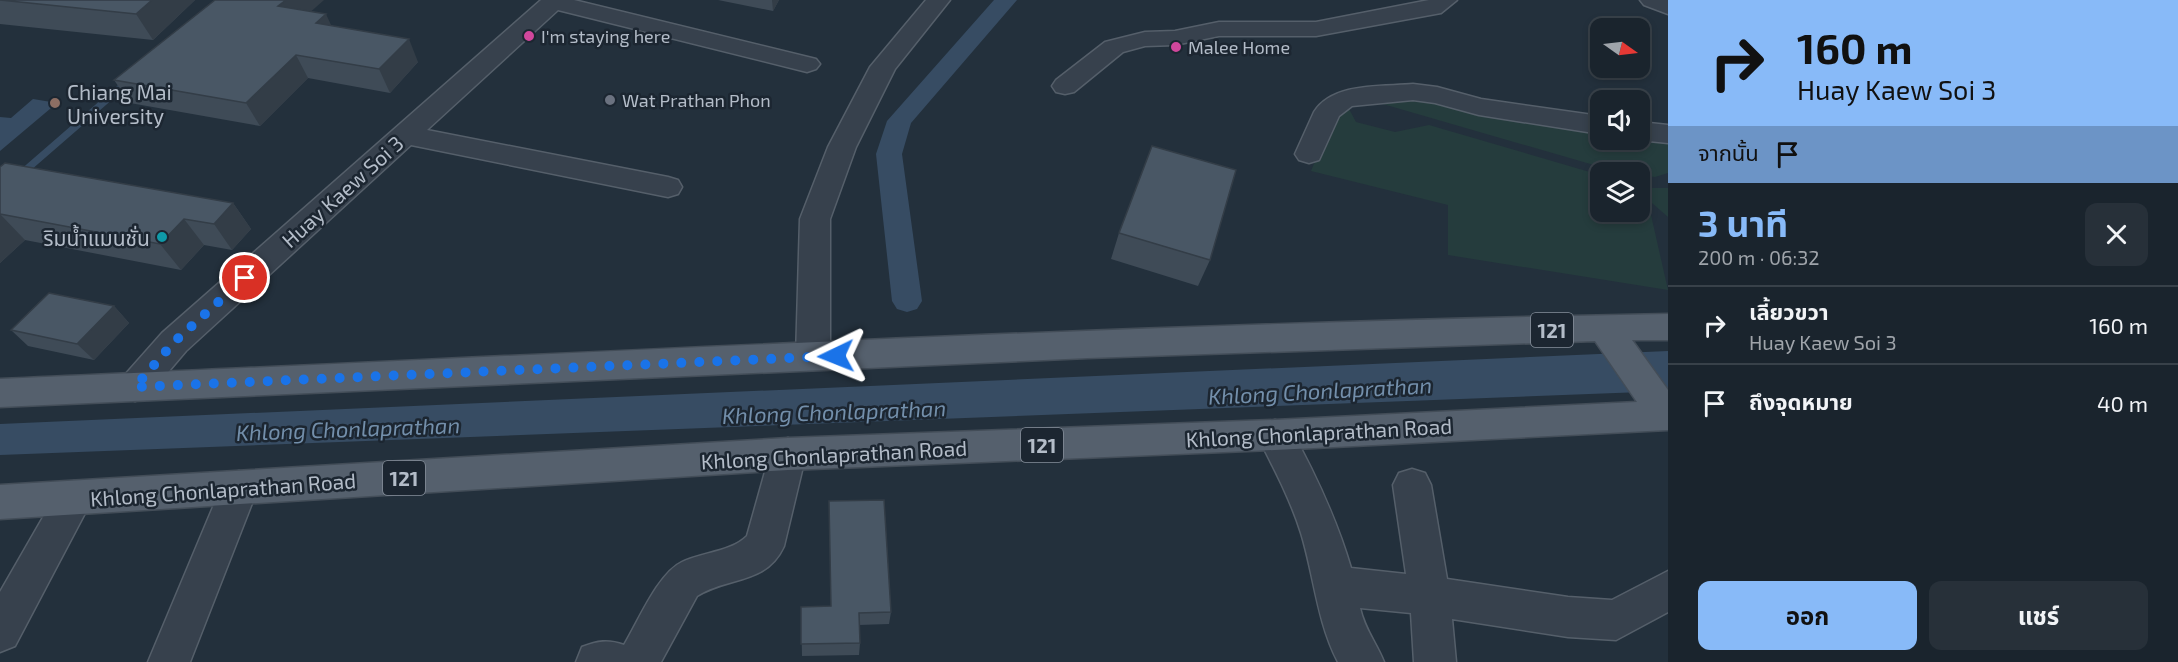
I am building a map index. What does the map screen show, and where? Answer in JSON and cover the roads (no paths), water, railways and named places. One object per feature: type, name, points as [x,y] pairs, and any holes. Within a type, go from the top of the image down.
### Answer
[{"type":"main road","name":"121","points":[[0,393],[1248,339],[1610,336],[1668,327]]},
{"type":"main road","points":[[1610,336],[1662,409]]},
{"type":"main road","name":"Khlong Chonlaprathan Road","points":[[0,502],[788,454],[1275,435],[1662,409]]},
{"type":"street","points":[[813,357],[814,219],[842,147],[883,67],[938,0]]},
{"type":"street","points":[[1065,86],[1113,47],[1145,39],[1175,38],[1219,29],[1316,29],[1433,8],[1445,0]]},
{"type":"street","points":[[554,1],[807,64]]},
{"type":"street","name":"Huay Kaew Soi 3","points":[[135,387],[174,342],[554,1]]},
{"type":"street","points":[[1309,154],[1327,112],[1345,99],[1413,92],[1437,95],[1479,107],[1590,124]]},
{"type":"street","points":[[1650,131],[1668,134]]},
{"type":"street","points":[[405,135],[668,188]]},
{"type":"street","points":[[1275,435],[1301,484],[1319,530],[1335,586],[1340,616],[1352,649],[1363,662]]},
{"type":"street","points":[[638,662],[683,583],[696,575],[752,558],[764,546],[788,454]]},
{"type":"street","points":[[1413,485],[1430,596],[1435,662]]},
{"type":"street","points":[[169,662],[239,488]]},
{"type":"street","points":[[0,632],[74,498]]},
{"type":"street","points":[[1335,586],[1430,596],[1568,617],[1616,620],[1668,590]]},
{"type":"street","points":[[597,662],[613,662]]},
{"type":"water","points":[[33,99],[57,103],[0,151],[0,117],[11,118]]},
{"type":"water","name":"Khlong Chonlaprathan","points":[[1668,351],[1668,391],[0,455],[0,424]]},
{"type":"waterway","points":[[907,301],[889,154],[899,121],[1006,0]]},
{"type":"waterway","points":[[21,174],[127,82]]},
{"type":"place","name":"I'm staying here","points":[[529,36]]},
{"type":"place","name":"Malee Home","points":[[1176,47]]},
{"type":"place","name":"Wat Prathan Phon","points":[[610,100]]},
{"type":"place","name":"Chiang Mai University","points":[[55,103]]},
{"type":"place","name":"ริมน้ำแมนชั่น","points":[[162,237]]}]
